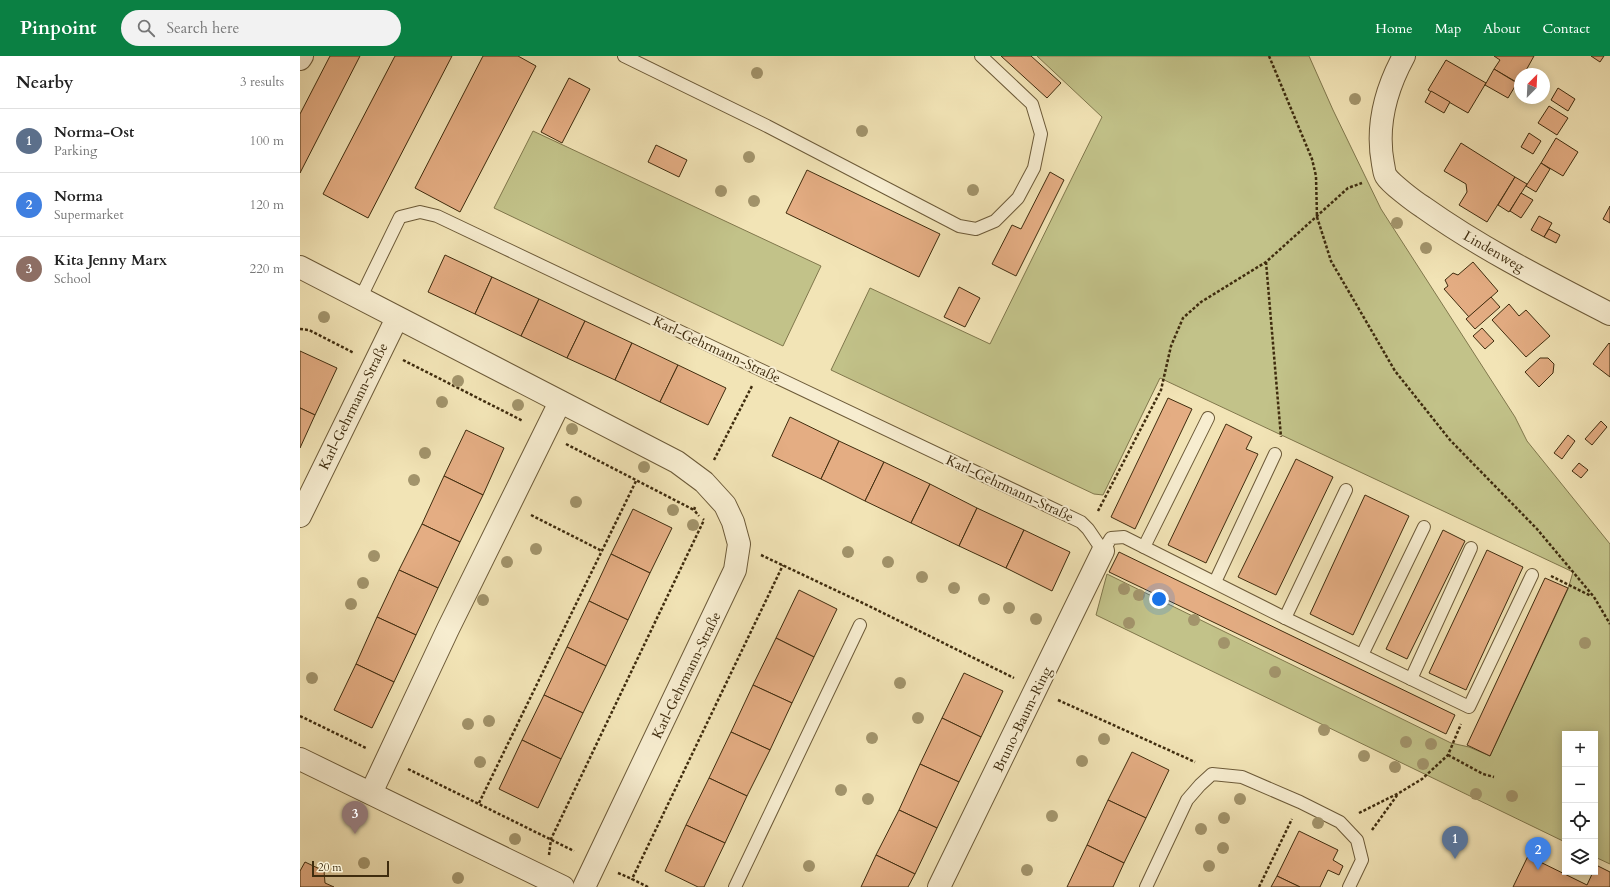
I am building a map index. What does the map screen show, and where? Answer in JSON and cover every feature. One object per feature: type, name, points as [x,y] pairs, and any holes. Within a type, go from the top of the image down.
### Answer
[{"type":"street","points":[[1386,176],[1380,151],[1382,119],[1388,93],[1396,71],[1404,56]]},
{"type":"street","name":"Lindenweg","points":[[1386,176],[1409,198],[1489,250],[1610,314]]},
{"type":"street","name":"Karl-Gehrmann-Straße","points":[[300,267],[677,462],[704,482],[725,505],[733,522],[740,544],[735,570],[584,887]]},
{"type":"street","name":"Karl-Gehrmann-Straße","points":[[300,516],[397,318]]},
{"type":"street","points":[[371,793],[448,629],[560,402]]},
{"type":"street","name":"Bruno-Baum-Ring","points":[[939,887],[1104,550]]},
{"type":"street","points":[[300,759],[563,887]]},
{"type":"lane","points":[[624,56],[767,126],[958,226],[976,229],[995,221],[1018,198],[1034,168],[1041,134],[1032,104],[981,56]]},
{"type":"lane","name":"Karl-Gehrmann-Straße","points":[[360,299],[400,217],[420,212],[437,216],[1081,522],[1104,550]]},
{"type":"lane","points":[[1144,547],[1208,418]]},
{"type":"lane","points":[[1215,582],[1275,454]]},
{"type":"lane","points":[[1285,618],[1346,490]]},
{"type":"lane","points":[[1362,655],[1424,527]]},
{"type":"lane","points":[[1104,550],[1111,538],[1124,537],[1285,618],[1469,707],[1532,575]]},
{"type":"lane","points":[[1411,679],[1471,548]]},
{"type":"lane","points":[[734,887],[860,626]]},
{"type":"lane","points":[[1146,887],[1187,800],[1212,774],[1242,777],[1300,802],[1340,822],[1357,840],[1362,860],[1350,887]]},
{"type":"path","points":[[1269,56],[1312,159],[1316,176],[1317,217],[1331,261],[1395,371],[1450,440],[1537,529],[1594,597],[1610,624]]},
{"type":"path","points":[[1088,529],[1160,390],[1171,346],[1182,318],[1201,302],[1266,262],[1348,188],[1386,176]]},
{"type":"path","points":[[1266,262],[1281,435],[1275,454]]},
{"type":"path","points":[[300,329],[309,330],[373,365]]},
{"type":"path","points":[[550,839],[704,520],[694,510],[704,482],[761,370]]},
{"type":"path","points":[[479,802],[636,481]]},
{"type":"path","points":[[510,505],[602,551]]},
{"type":"path","points":[[740,544],[869,606],[1036,690],[1202,766],[1212,774]]},
{"type":"path","points":[[632,879],[783,565]]},
{"type":"path","points":[[1532,575],[1537,570],[1594,597]]},
{"type":"path","points":[[1340,822],[1399,793],[1422,779],[1448,755],[1469,707]]},
{"type":"path","points":[[300,716],[479,802],[576,852]]},
{"type":"path","points":[[1448,755],[1483,774],[1494,777]]},
{"type":"path","points":[[1362,860],[1368,836],[1399,793]]},
{"type":"path","points":[[1258,887],[1300,802]]},
{"type":"path","points":[[615,872],[648,887]]},
{"type":"green space","points":[[1037,56],[1309,56],[1333,110],[1381,209],[1515,417],[1527,441],[1610,544],[1610,864],[1598,858],[1598,731],[1562,731],[1562,841],[1096,615],[1107,574],[1451,743],[1469,747],[1490,756],[1568,589],[1573,572],[1160,378],[1103,495],[1094,494],[831,370],[870,288],[990,344],[1102,117]]},
{"type":"green space","points":[[533,131],[821,266],[783,346],[494,208]]},
{"type":"building","points":[[330,56],[360,56],[300,173],[300,114]]},
{"type":"building","points":[[395,56],[452,56],[368,218],[323,194]]},
{"type":"building","points":[[483,56],[518,56],[536,66],[460,212],[415,188]]},
{"type":"building","points":[[1001,56],[1031,56],[1061,83],[1047,98]]},
{"type":"building","points":[[1494,56],[1534,56],[1527,68],[1514,68],[1514,81],[1494,69],[1500,60]]},
{"type":"building","points":[[1591,56],[1604,56],[1600,62]]},
{"type":"building","points":[[1446,60],[1486,83],[1468,113],[1428,90]]},
{"type":"building","points":[[1494,69],[1514,81],[1514,88],[1508,98],[1485,85]]},
{"type":"building","points":[[569,78],[590,89],[562,143],[541,132]]},
{"type":"building","points":[[1558,88],[1575,99],[1568,111],[1551,100]]},
{"type":"building","points":[[1431,91],[1450,102],[1444,113],[1425,102]]},
{"type":"building","points":[[1549,106],[1568,118],[1557,135],[1538,123]]},
{"type":"building","points":[[1529,133],[1541,141],[1533,154],[1521,147]]},
{"type":"building","points":[[1556,138],[1578,152],[1563,176],[1541,163]]},
{"type":"building","points":[[1461,143],[1515,177],[1487,222],[1459,205],[1467,192],[1466,184],[1444,171]]},
{"type":"building","points":[[656,145],[687,160],[679,177],[648,162]]},
{"type":"building","points":[[1541,163],[1550,169],[1536,192],[1526,186]]},
{"type":"building","points":[[807,170],[940,234],[919,277],[786,213]]},
{"type":"building","points":[[1050,172],[1064,180],[1016,276],[992,264],[1012,225],[1021,229]]},
{"type":"building","points":[[1515,177],[1527,184],[1509,212],[1498,205]]},
{"type":"building","points":[[1521,193],[1533,200],[1521,218],[1510,211]]},
{"type":"building","points":[[1610,206],[1610,223],[1603,219]]},
{"type":"building","points":[[1539,216],[1552,223],[1544,237],[1531,230]]},
{"type":"building","points":[[1549,229],[1560,235],[1556,243],[1544,237]]},
{"type":"building","points":[[445,255],[492,277],[475,314],[428,292]]},
{"type":"building","points":[[1473,262],[1498,291],[1469,317],[1444,289],[1448,286],[1445,280],[1453,273],[1458,275]]},
{"type":"building","points":[[492,277],[539,299],[521,336],[475,314]]},
{"type":"building","points":[[959,287],[980,298],[965,327],[944,317]]},
{"type":"building","points":[[1491,297],[1500,307],[1475,329],[1466,319]]},
{"type":"building","points":[[539,299],[585,321],[567,358],[521,336]]},
{"type":"building","points":[[1509,304],[1519,316],[1526,310],[1550,336],[1526,357],[1492,320]]},
{"type":"building","points":[[585,321],[632,343],[615,380],[567,358]]},
{"type":"building","points":[[1482,328],[1494,341],[1485,349],[1473,336]]},
{"type":"building","points":[[632,343],[678,365],[660,402],[615,380]]},
{"type":"building","points":[[1609,343],[1610,344],[1610,377],[1593,364]]},
{"type":"building","points":[[300,351],[337,368],[315,415],[300,408]]},
{"type":"building","points":[[1540,358],[1548,358],[1554,364],[1553,373],[1539,387],[1525,372]]},
{"type":"building","points":[[678,365],[726,388],[708,425],[660,402]]},
{"type":"building","points":[[1168,398],[1192,409],[1135,529],[1111,517]]},
{"type":"building","points":[[300,408],[315,415],[300,448]]},
{"type":"building","points":[[790,417],[839,441],[821,479],[772,456]]},
{"type":"building","points":[[1601,421],[1607,427],[1592,445],[1585,439]]},
{"type":"building","points":[[1226,424],[1252,437],[1246,449],[1258,454],[1206,563],[1168,545]]},
{"type":"building","points":[[466,430],[504,448],[483,495],[444,476]]},
{"type":"building","points":[[1568,435],[1575,441],[1562,459],[1554,453]]},
{"type":"building","points":[[839,441],[884,462],[865,501],[821,479]]},
{"type":"building","points":[[1296,459],[1333,477],[1276,595],[1238,577]]},
{"type":"building","points":[[884,462],[930,484],[911,523],[865,501]]},
{"type":"building","points":[[1579,463],[1588,470],[1581,478],[1572,471]]},
{"type":"building","points":[[444,476],[483,495],[460,542],[422,524]]},
{"type":"building","points":[[930,484],[977,508],[959,546],[911,523]]},
{"type":"building","points":[[1365,495],[1409,516],[1353,635],[1310,614]]},
{"type":"building","points":[[977,508],[1024,530],[1006,568],[959,546]]},
{"type":"building","points":[[633,509],[672,528],[650,573],[611,554]]},
{"type":"building","points":[[422,524],[460,542],[438,588],[399,570]]},
{"type":"building","points":[[1024,530],[1070,552],[1052,591],[1006,568]]},
{"type":"building","points":[[1443,530],[1465,541],[1407,659],[1386,649]]},
{"type":"building","points":[[1487,550],[1523,567],[1466,690],[1429,673]]},
{"type":"building","points":[[1119,552],[1455,715],[1446,734],[1109,572]]},
{"type":"building","points":[[611,554],[650,573],[628,620],[589,601]]},
{"type":"building","points":[[399,570],[438,588],[416,635],[377,617]]},
{"type":"building","points":[[1545,578],[1568,588],[1490,756],[1467,745]]},
{"type":"building","points":[[799,590],[837,609],[814,657],[776,638]]},
{"type":"building","points":[[589,601],[628,620],[606,666],[567,647]]},
{"type":"building","points":[[377,617],[416,635],[394,682],[356,664]]},
{"type":"building","points":[[776,638],[814,657],[792,703],[753,685]]},
{"type":"building","points":[[567,647],[606,666],[583,713],[544,695]]},
{"type":"building","points":[[356,664],[394,682],[372,728],[334,710]]},
{"type":"building","points":[[964,673],[1003,691],[981,737],[942,718]]},
{"type":"building","points":[[753,685],[792,703],[770,750],[731,732]]},
{"type":"building","points":[[544,695],[583,713],[561,759],[522,740]]},
{"type":"building","points":[[942,718],[981,737],[959,782],[920,764]]},
{"type":"building","points":[[731,732],[770,750],[747,796],[709,778]]},
{"type":"building","points":[[522,740],[561,759],[538,808],[499,789]]},
{"type":"building","points":[[1132,752],[1169,770],[1146,818],[1108,800]]},
{"type":"building","points":[[920,764],[959,782],[937,828],[899,810]]},
{"type":"building","points":[[709,778],[747,796],[725,843],[686,825]]},
{"type":"building","points":[[1108,800],[1146,818],[1124,863],[1087,845]]},
{"type":"building","points":[[899,810],[937,828],[915,874],[876,855]]},
{"type":"building","points":[[686,825],[725,843],[704,887],[698,887],[665,871]]},
{"type":"building","points":[[1299,831],[1338,850],[1333,860],[1343,866],[1339,875],[1328,870],[1320,887],[1300,887],[1277,876]]},
{"type":"building","points":[[1087,845],[1124,863],[1113,887],[1067,887]]},
{"type":"building","points":[[876,855],[915,874],[908,887],[861,887]]},
{"type":"building","points":[[1528,856],[1562,873],[1562,875],[1567,875],[1587,885],[1592,875],[1598,875],[1598,866],[1610,872],[1610,887],[1513,887]]},
{"type":"building","points":[[305,862],[324,871],[325,883],[334,887],[300,887],[300,871]]},
{"type":"building","points":[[1277,876],[1300,887],[1271,887]]},
{"type":"place","name":"Kita Jenny Marx","points":[[355,834]]},
{"type":"place","name":"Norma-Ost","points":[[1455,859]]},
{"type":"place","name":"Norma","points":[[1538,870]]}]
